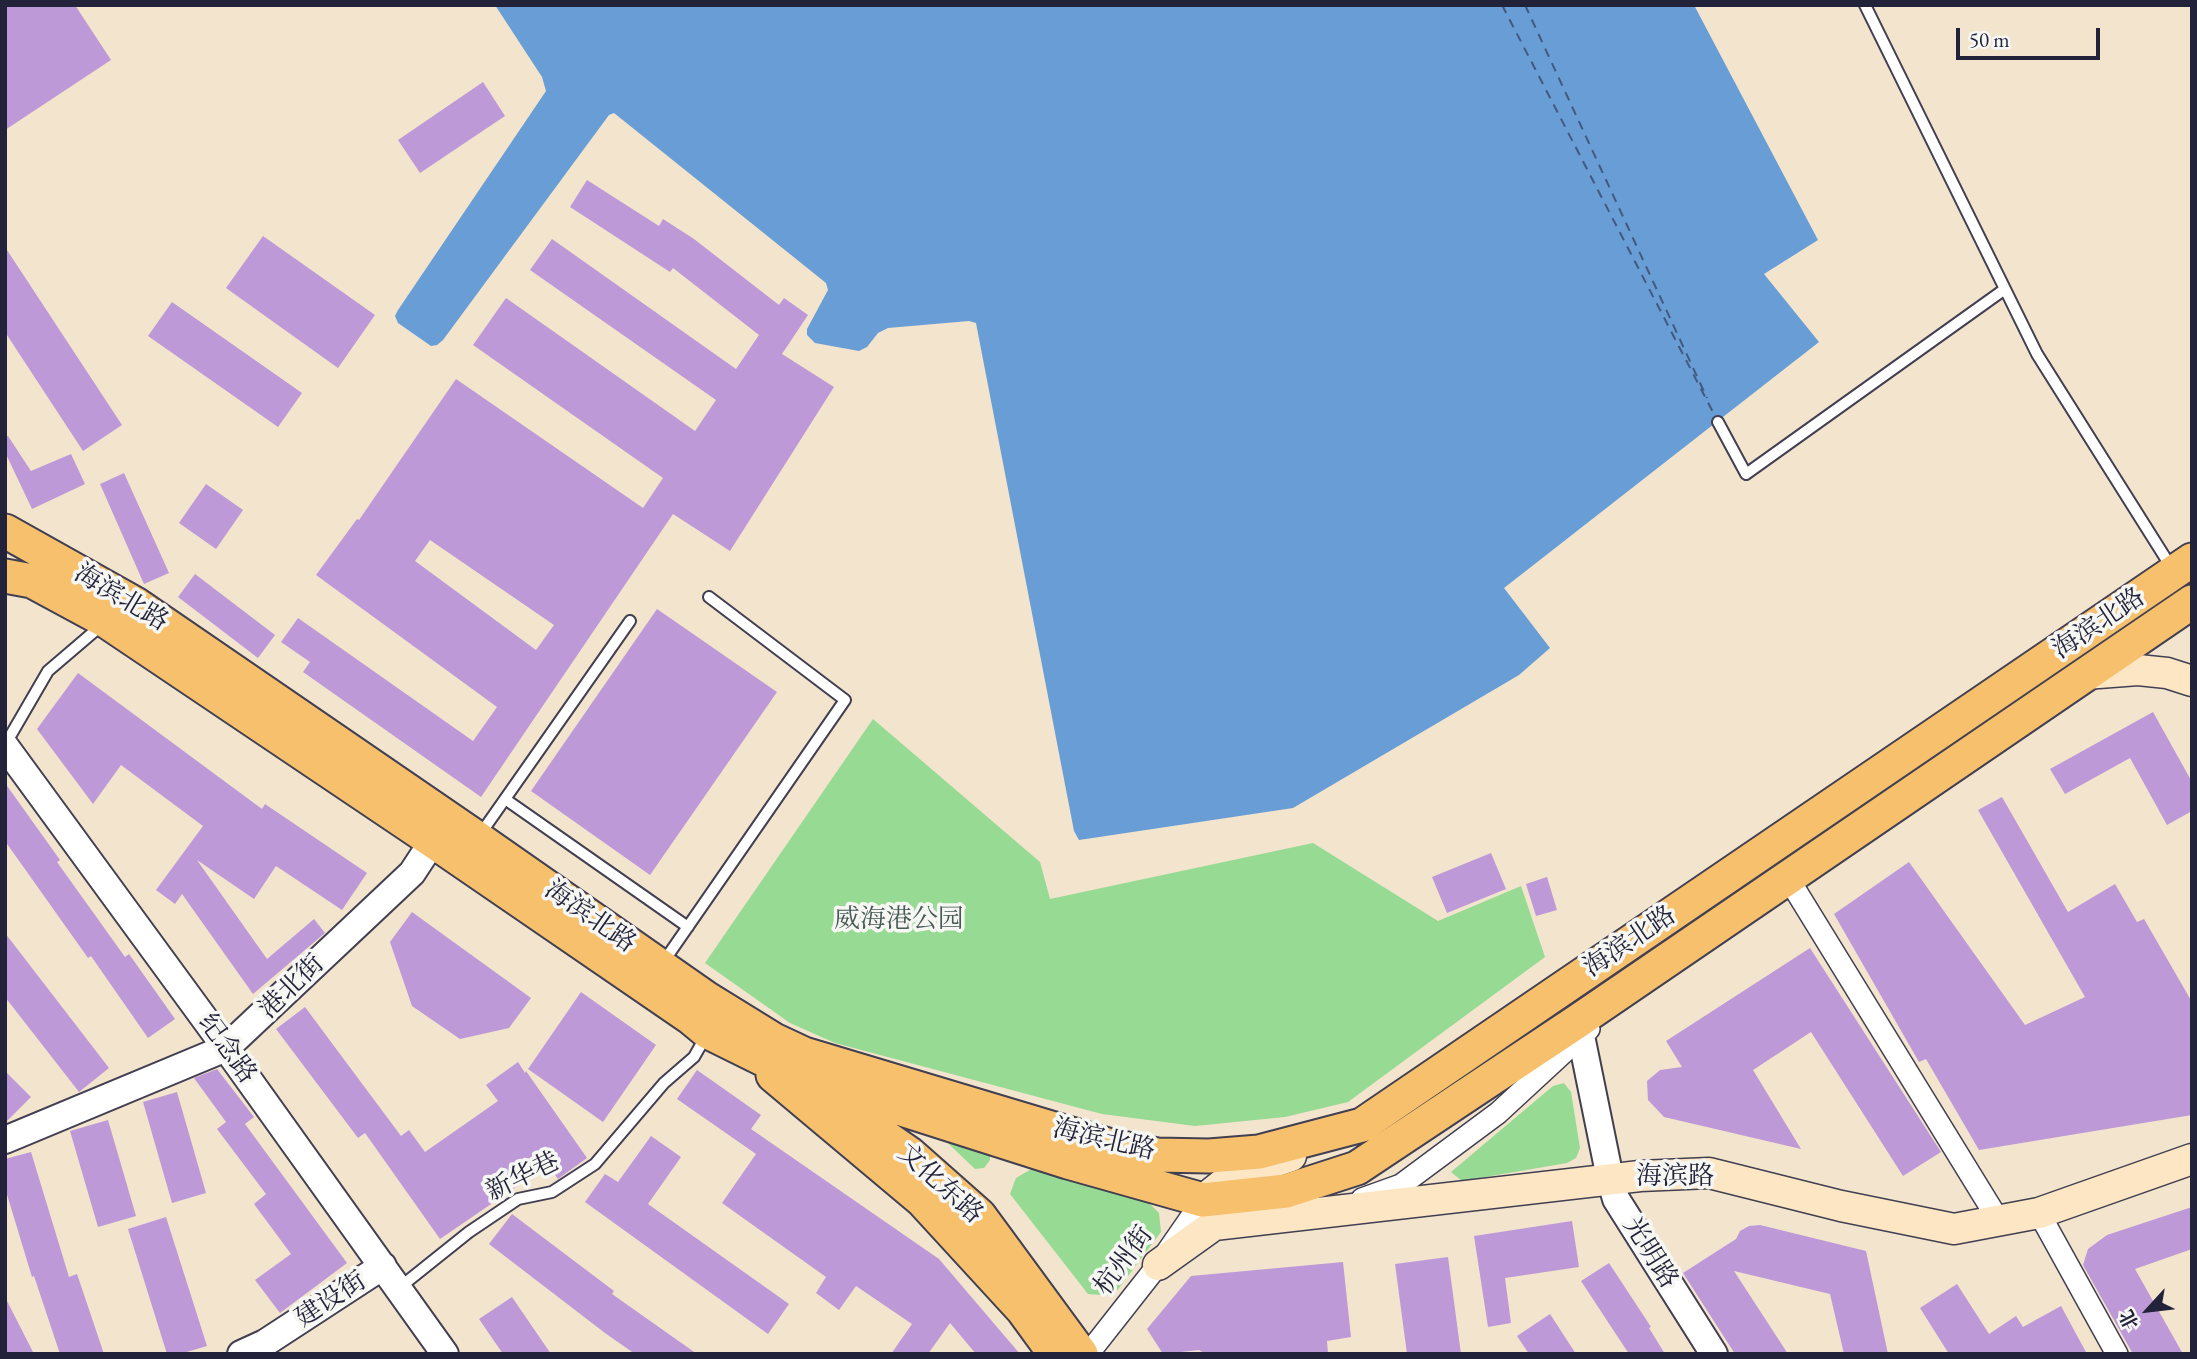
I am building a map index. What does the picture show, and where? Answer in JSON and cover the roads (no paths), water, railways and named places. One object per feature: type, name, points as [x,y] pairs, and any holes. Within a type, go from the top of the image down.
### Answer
[{"type":"main road","name":"海滨北路","points":[[5,531],[137,605],[660,966],[740,1047],[795,1075],[1068,1162],[1203,1200],[1286,1191],[1357,1168],[1580,1028],[1686,947],[2085,674],[2188,591]]},
{"type":"main road","name":"海滨北路","points":[[5,576],[32,581],[106,621],[691,1018],[713,1019],[774,1040],[804,1054],[1111,1146],[1157,1155],[1209,1156],[1259,1152],[1362,1125],[2188,591]]},
{"type":"main road","points":[[2085,674],[2138,670],[2167,673],[2192,681]]},
{"type":"main road","name":"文化东路","points":[[774,1040],[795,1075],[910,1154],[979,1214],[1081,1354]]},
{"type":"main road","points":[[740,1047],[922,1200],[1023,1310],[1055,1354]]},
{"type":"main road","points":[[1203,1200],[1223,1184],[1248,1171],[1290,1157],[1362,1125]]},
{"type":"main road","name":"海滨路","points":[[1158,1265],[1214,1225],[1610,1178],[1709,1173],[1841,1206],[1954,1229],[2039,1213],[2192,1159]]},
{"type":"street","name":"纪念路","points":[[5,746],[445,1354]]},
{"type":"street","name":"港北街","points":[[5,1140],[226,1048],[412,873],[433,841]]},
{"type":"street","points":[[1788,878],[1999,1221]]},
{"type":"street","points":[[1320,1213],[1401,1185],[1498,1113],[1580,1028]]},
{"type":"street","name":"光明路","points":[[1580,1028],[1616,1199],[1714,1354]]},
{"type":"street","name":"杭州街","points":[[1088,1354],[1158,1265],[1203,1200]]},
{"type":"street","points":[[2039,1213],[2117,1354]]},
{"type":"street","name":"建设街","points":[[241,1354],[265,1343],[383,1266]]},
{"type":"lane","points":[[1865,5],[2037,354],[2188,591]]},
{"type":"lane","points":[[1718,422],[1746,474],[2005,289]]},
{"type":"lane","points":[[660,966],[845,700],[709,597]]},
{"type":"lane","points":[[5,746],[48,671],[106,621]]},
{"type":"lane","points":[[477,838],[630,621]]},
{"type":"lane","points":[[505,799],[688,927]]},
{"type":"lane","name":"新华巷","points":[[399,1288],[469,1232],[518,1199],[552,1192],[595,1164],[664,1083],[694,1057],[713,1019]]},
{"type":"water","points":[[495,5],[1694,5],[1818,240],[1764,274],[1819,342],[1504,588],[1550,648],[1519,675],[1293,808],[1079,840],[1074,831],[976,323],[969,321],[888,328],[878,333],[867,347],[859,351],[815,343],[807,335],[807,329],[828,290],[826,283],[614,113],[609,115],[443,340],[431,346],[398,323],[395,316],[398,310],[546,91],[542,77]]},
{"type":"park label","name":"威海港公园","points":[[899,920]]}]
